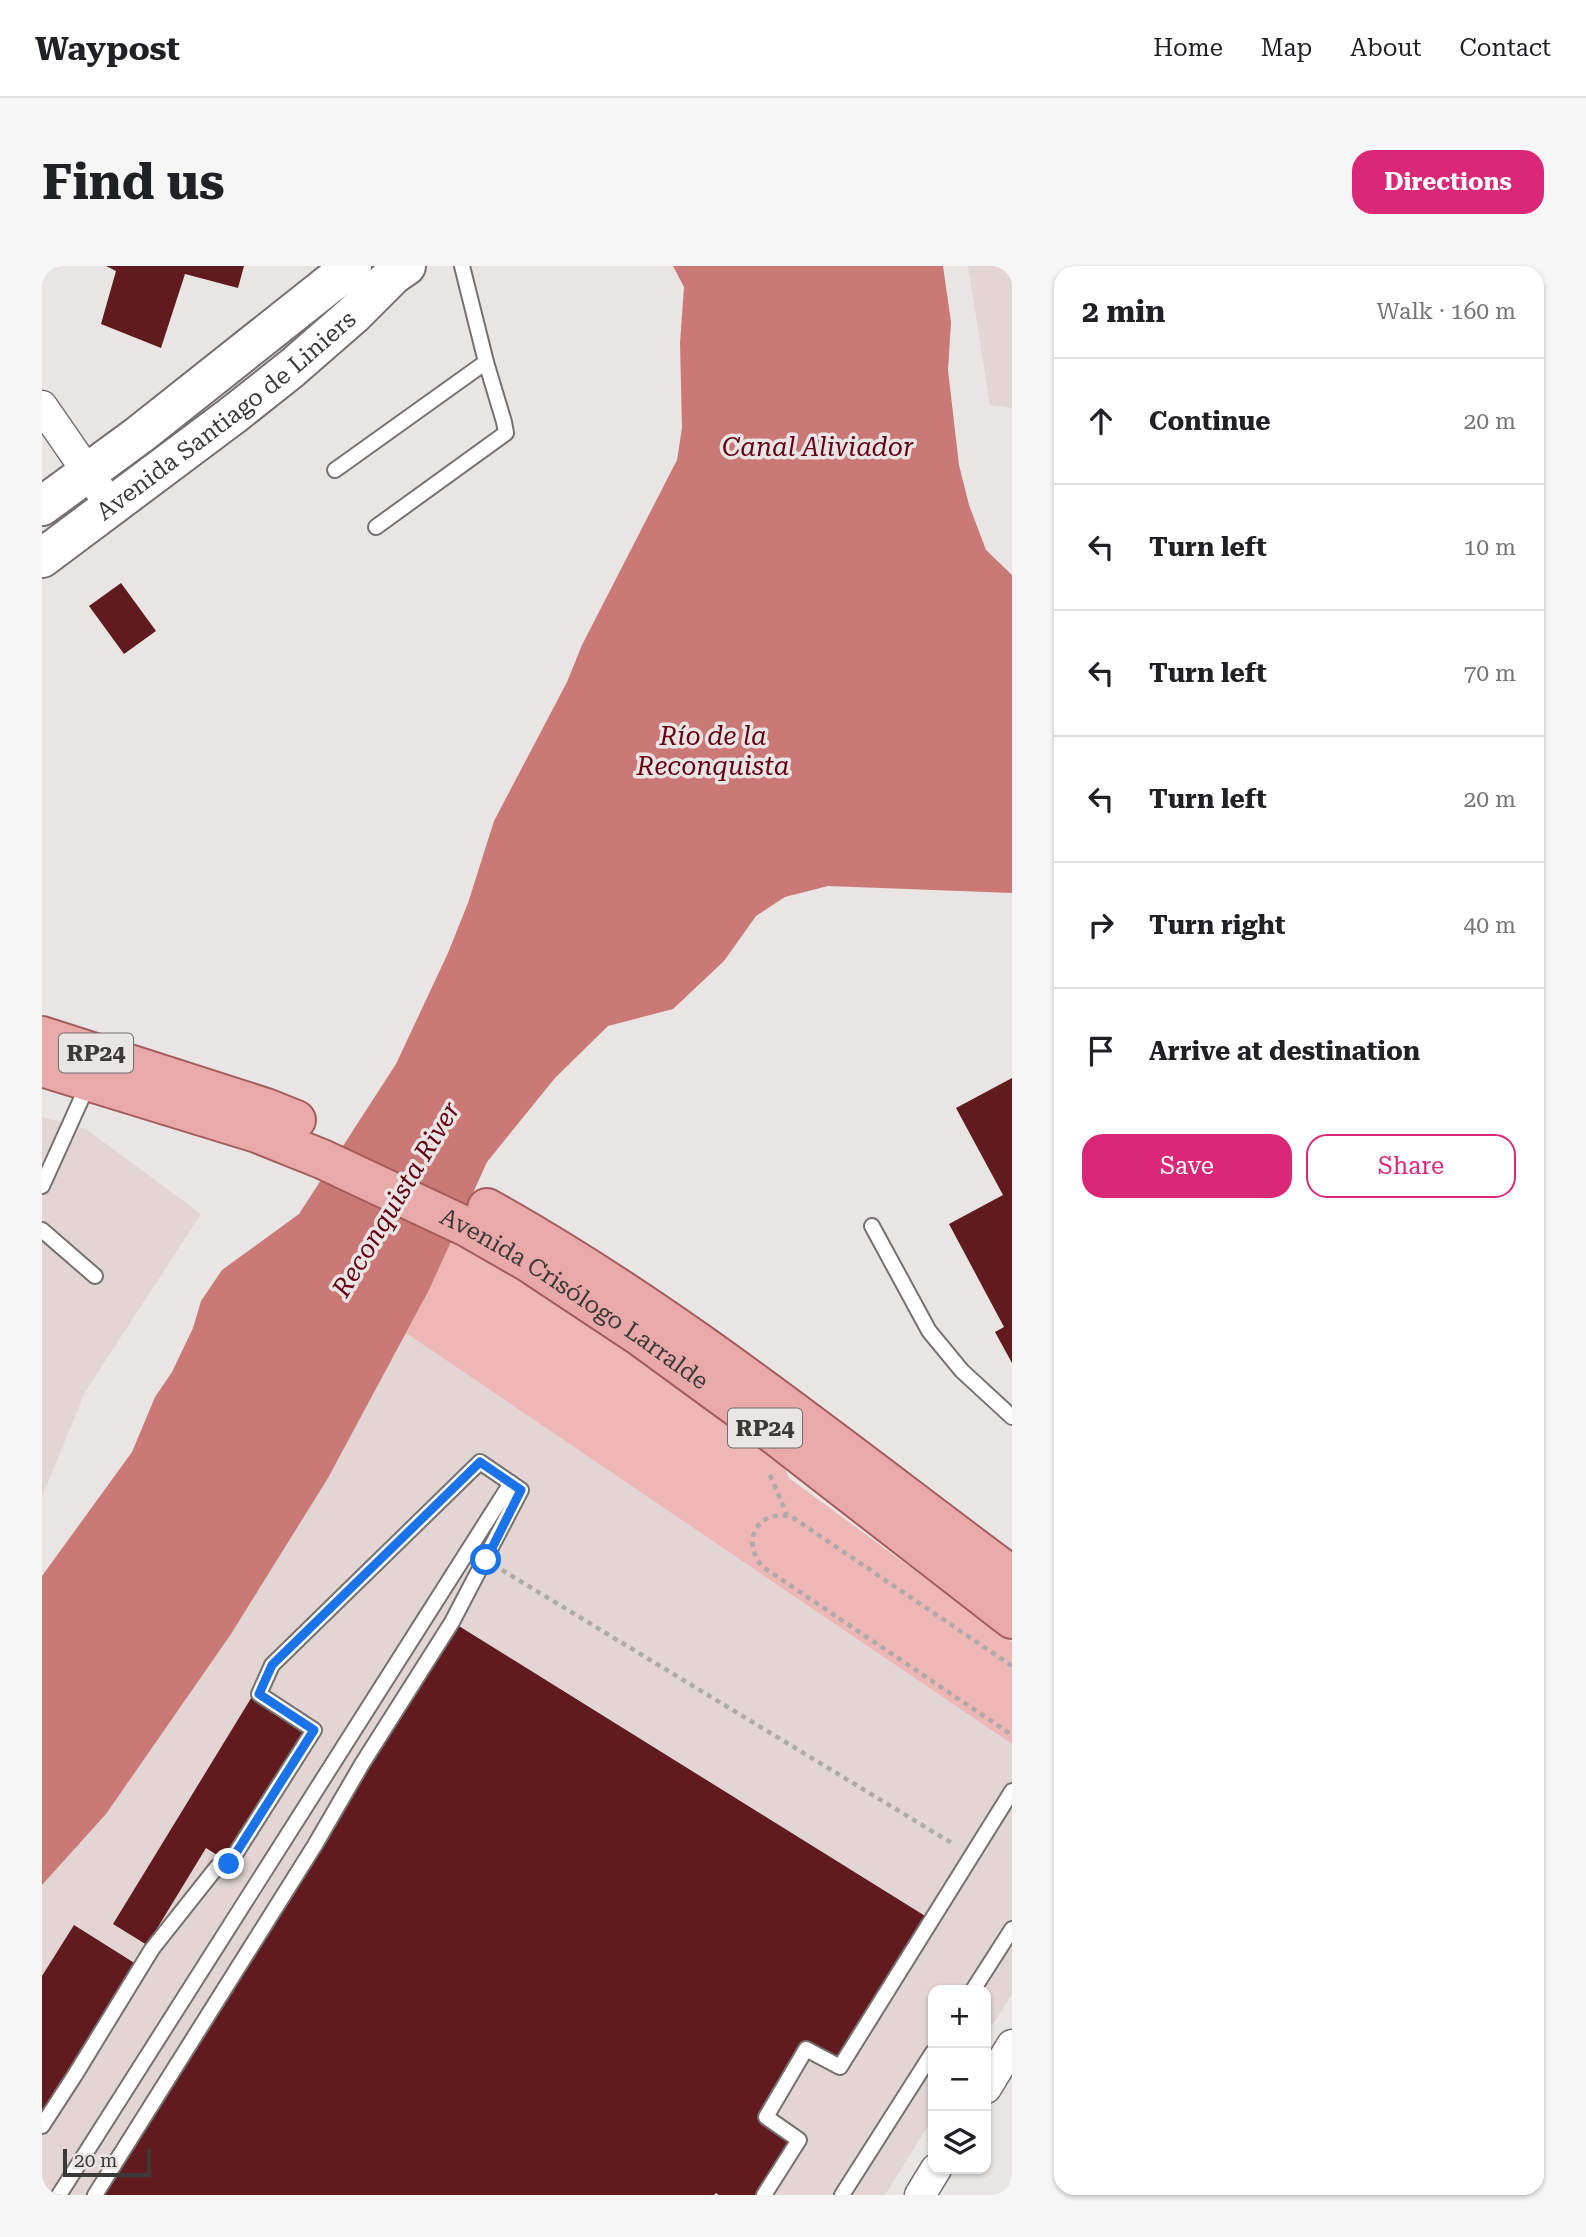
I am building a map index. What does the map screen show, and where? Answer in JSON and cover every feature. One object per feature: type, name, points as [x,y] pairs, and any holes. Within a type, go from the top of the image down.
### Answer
[{"type":"main road","name":"Avenida Santiago de Liniers","points":[[42,506],[150,426],[352,266]]},
{"type":"main road","name":"Avenida Santiago de Liniers","points":[[42,558],[291,369],[406,266]]},
{"type":"main road","name":"Avenida Crisólogo Larralde","points":[[42,1036],[148,1085]]},
{"type":"main road","name":"Avenida Crisólogo Larralde","points":[[42,1067],[89,1082],[148,1085],[266,1108],[332,1135],[479,1203],[542,1239],[867,1505],[1012,1619]]},
{"type":"main road","name":"Avenida Crisólogo Larralde","points":[[649,1326],[786,1406],[1012,1576]]},
{"type":"street","points":[[42,407],[111,506]]},
{"type":"street","points":[[991,2080],[1012,2045]]},
{"type":"street","points":[[919,2195],[933,2174]]},
{"type":"lane","points":[[376,527],[506,433],[462,266]]},
{"type":"lane","points":[[335,470],[486,362]]},
{"type":"lane","points":[[42,1186],[89,1082]]},
{"type":"lane","points":[[872,1226],[929,1331],[962,1371],[1012,1417]]},
{"type":"lane","points":[[42,1230],[95,1276]]},
{"type":"lane","points":[[42,2126],[152,1949],[217,1867],[229,1864],[314,1730],[259,1694],[272,1665],[480,1462],[521,1490],[452,1622],[95,2195]]},
{"type":"lane","points":[[59,2195],[511,1483]]},
{"type":"lane","points":[[764,2195],[799,2140],[766,2117],[806,2049],[840,2067],[1012,1791]]},
{"type":"lane","points":[[976,1985],[1012,1929]]},
{"type":"lane","points":[[842,2195],[928,2060]]},
{"type":"path","points":[[1012,1666],[792,1517],[773,1516],[765,1520],[754,1534],[751,1543],[753,1552],[764,1567],[1012,1735]]},
{"type":"path","points":[[486,1560],[971,1855]]},
{"type":"shaded area","points":[[968,266],[1012,266],[1012,408],[990,405]]},
{"type":"shaded area","points":[[42,1117],[86,1129],[201,1214],[85,1392],[42,1497]]},
{"type":"shaded area","points":[[452,1238],[540,1287],[775,1448],[789,1478],[1012,1642],[1012,1744],[406,1333]]},
{"type":"shaded area","points":[[406,1333],[1012,1744],[1012,1994],[991,2027],[991,1985],[928,1985],[928,2126],[885,2195],[42,2195],[42,1885],[106,1814],[328,1478]]},
{"type":"water","name":"Río de la Reconquista","points":[[673,266],[943,266],[951,322],[948,370],[959,465],[969,505],[986,550],[1012,575],[1012,893],[828,886],[785,897],[756,916],[724,961],[673,1009],[608,1026],[555,1078],[487,1162],[429,1290],[328,1478],[231,1634],[106,1814],[42,1885],[42,1576],[132,1452],[155,1397],[172,1372],[193,1328],[201,1301],[222,1270],[299,1214],[396,1064],[448,953],[468,903],[494,821],[567,682],[582,645],[677,460],[682,428],[680,343],[684,287]]},
{"type":"building","points":[[106,266],[244,266],[238,288],[185,274],[161,348],[101,324],[116,271]]},
{"type":"building","points":[[121,583],[156,631],[124,654],[89,606]]},
{"type":"building","points":[[1012,1078],[1012,1363],[995,1332],[1004,1327],[949,1224],[1003,1195],[956,1108]]},
{"type":"building","points":[[454,1623],[930,1919],[840,2065],[808,2044],[760,2120],[796,2142],[763,2195],[98,2195]]},
{"type":"building","points":[[253,1695],[309,1729],[228,1862],[206,1848],[147,1945],[113,1924]]},
{"type":"building","points":[[74,1925],[136,1964],[42,2113],[42,1976]]},
{"type":"route","points":[[229,1864],[314,1730],[259,1694],[272,1665],[480,1462],[521,1490],[486,1560]]},
{"type":"water label","name":"Canal Aliviador","points":[[818,447]]},
{"type":"water label","name":"Reconquista River","points":[[396,1199]]}]
